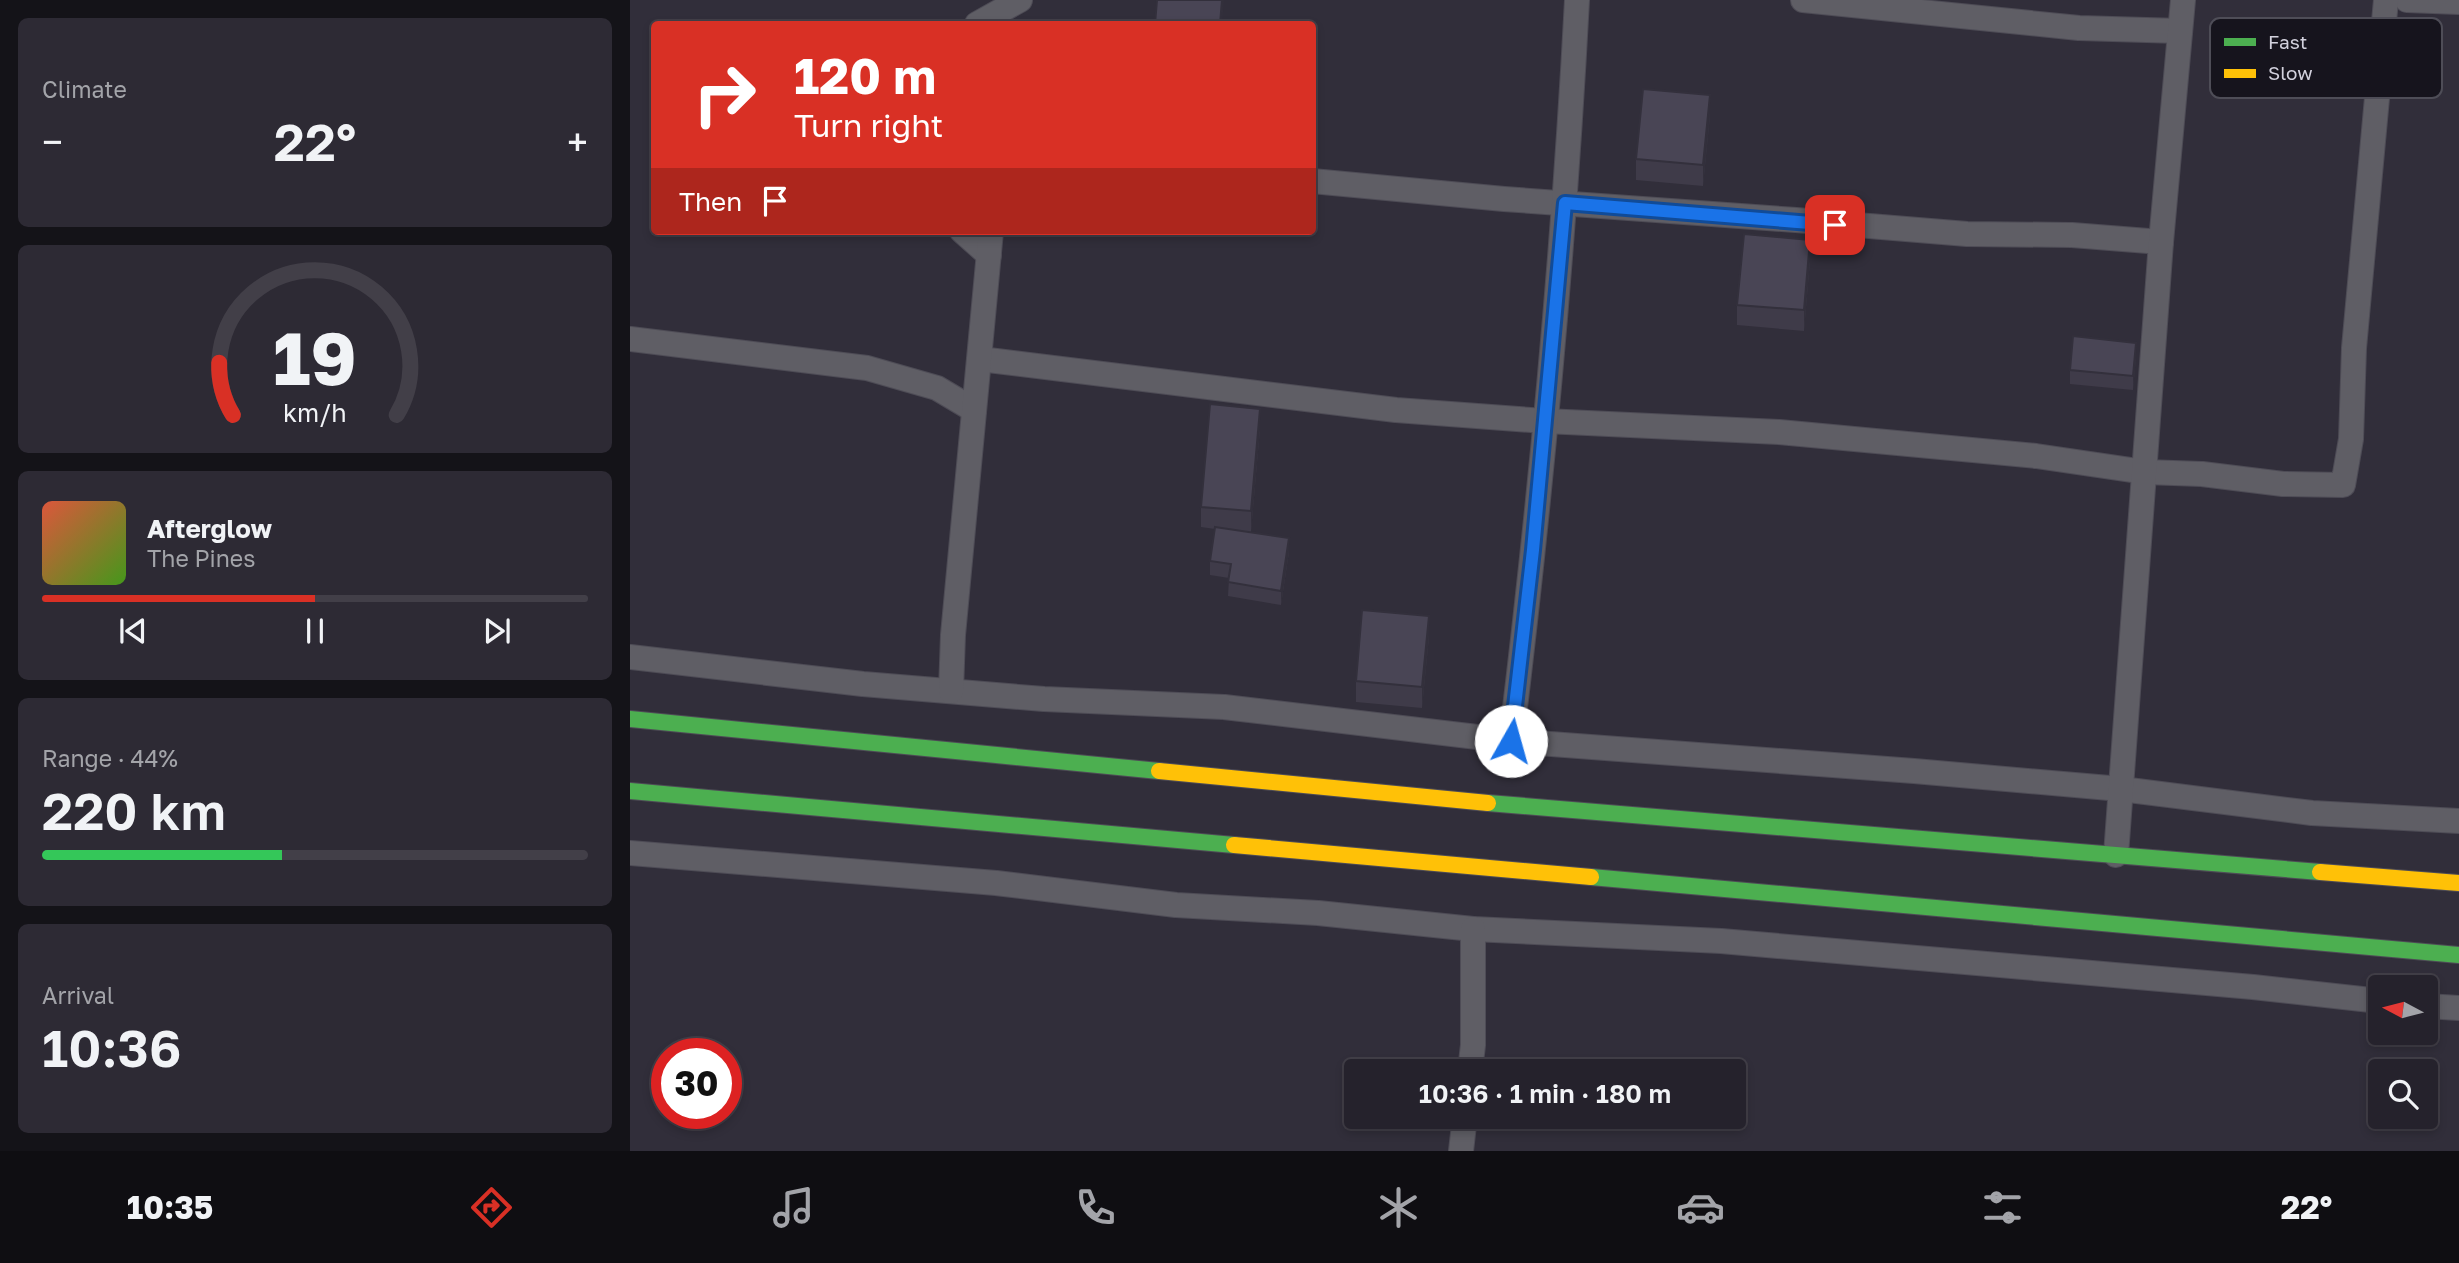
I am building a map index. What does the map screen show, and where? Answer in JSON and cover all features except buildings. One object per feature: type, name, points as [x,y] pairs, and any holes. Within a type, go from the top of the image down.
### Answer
[{"type":"street","points":[[982,21],[1021,0]]},
{"type":"street","points":[[1018,21],[1021,0]]},
{"type":"street","points":[[1511,741],[1565,203],[1577,0]]},
{"type":"street","points":[[1803,0],[2079,28],[2180,31]]},
{"type":"street","points":[[2116,855],[2161,242],[2183,0]]},
{"type":"street","points":[[2384,18],[2386,0]]},
{"type":"street","points":[[2407,0],[2459,2]]},
{"type":"street","points":[[980,359],[1395,410],[1545,421],[1779,432],[2036,456],[2145,472],[2227,476],[2283,484],[2343,485],[2351,439],[2354,348],[2377,98]]},
{"type":"street","points":[[1316,181],[1966,234],[2072,236],[2161,242]]},
{"type":"street","points":[[951,691],[953,635],[969,489],[990,243],[971,235]]},
{"type":"street","points":[[630,339],[867,368],[937,388],[974,410]]},
{"type":"street","points":[[630,657],[744,672],[951,691],[1224,707],[1511,741],[2122,789],[2312,813],[2459,821]]},
{"type":"street","points":[[630,719],[1470,802],[2459,883]]},
{"type":"street","points":[[630,791],[2459,956]]},
{"type":"street","points":[[630,853],[996,883],[1176,905],[1318,913],[1473,929],[1721,942],[2253,987],[2368,1001]]},
{"type":"street","points":[[1471,1059],[1473,929]]},
{"type":"street","points":[[2438,1007],[2459,1009]]},
{"type":"street","points":[[1461,1151],[1464,1129]]},
{"type":"traffic: fast","points":[[630,719],[1159,771]]},
{"type":"traffic: fast","points":[[630,791],[1234,845]]},
{"type":"traffic: fast","points":[[1488,803],[2320,872]]},
{"type":"traffic: fast","points":[[1591,877],[2459,955]]},
{"type":"traffic: slow","points":[[1159,771],[1488,803]]},
{"type":"traffic: slow","points":[[1234,845],[1591,877]]},
{"type":"traffic: slow","points":[[2320,872],[2459,883]]},
{"type":"route","points":[[1511,741],[1533,550],[1565,203],[1835,225]]}]
